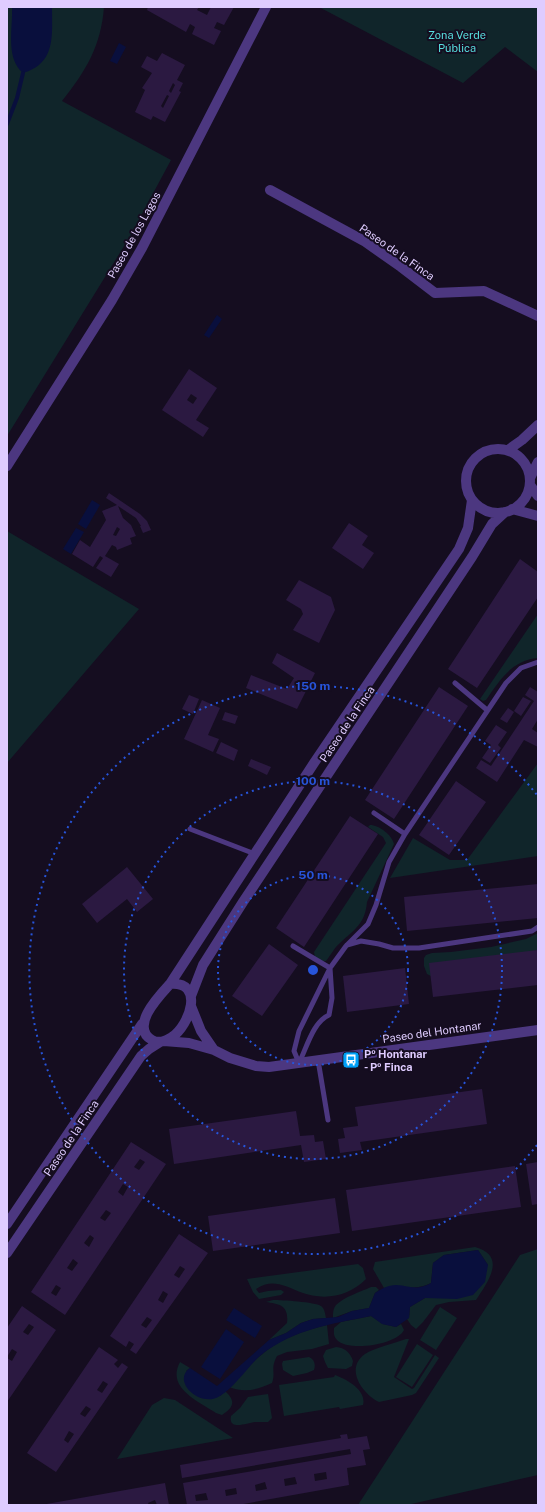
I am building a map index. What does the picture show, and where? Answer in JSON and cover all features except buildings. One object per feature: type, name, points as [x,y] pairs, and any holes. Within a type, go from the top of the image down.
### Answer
[{"type":"street","name":"Paseo de los Lagos","points":[[7,466],[112,300],[142,248],[266,7]]},
{"type":"street","name":"Paseo de la Finca","points":[[270,190],[364,241],[435,293],[484,291],[538,316]]},
{"type":"street","points":[[508,450],[522,440],[538,425]]},
{"type":"street","points":[[538,496],[530,482],[527,466],[519,456],[508,450],[492,449],[478,456],[468,469],[466,485],[472,500],[481,508],[493,512],[509,511],[538,516]]},
{"type":"street","points":[[509,511],[524,500],[538,462]]},
{"type":"street","name":"Paseo de la Finca","points":[[170,984],[314,763],[460,548],[468,528],[472,500]]},
{"type":"street","name":"Paseo de la Finca","points":[[191,1001],[203,965],[243,902],[472,557],[492,524],[509,511]]},
{"type":"street","points":[[191,1001],[187,1018],[180,1029],[173,1036],[162,1042],[148,1038],[144,1032],[142,1024],[160,994],[170,984],[177,984],[188,990],[201,1031],[214,1050]]},
{"type":"street","name":"Paseo de la Finca","points":[[7,1224],[142,1024]]},
{"type":"street","name":"Paseo del Hontanar","points":[[162,1042],[189,1043],[214,1050],[230,1058],[256,1066],[269,1067],[538,1030]]},
{"type":"street","name":"Paseo de la Finca","points":[[7,1253],[141,1056],[149,1049],[162,1042]]},
{"type":"lane","points":[[299,1063],[294,1051],[299,1031],[330,968],[346,946],[368,924],[376,905],[389,862],[506,683],[521,668],[538,662]]},
{"type":"lane","points":[[454,683],[487,710]]},
{"type":"lane","points":[[374,813],[406,834]]},
{"type":"lane","points":[[190,829],[255,854]]},
{"type":"lane","points":[[346,946],[361,941],[393,948],[419,948],[532,931],[538,928]]},
{"type":"lane","points":[[293,946],[330,968]]},
{"type":"lane","points":[[299,1063],[317,1025],[322,1018],[329,1015],[332,998],[330,968]]},
{"type":"lane","points":[[318,1060],[328,1120]]},
{"type":"green space","points":[[7,7],[104,7],[100,34],[96,46],[85,68],[62,101],[171,160],[129,238],[7,436]]},
{"type":"green space","name":"Zona Verde Pública","points":[[319,7],[538,7],[538,72],[505,47],[463,83]]},
{"type":"green space","points":[[7,531],[139,609],[7,763]]},
{"type":"green space","points":[[538,614],[538,658],[521,663],[514,667],[496,685],[486,700],[483,701],[480,699]]},
{"type":"green space","points":[[538,763],[538,856],[390,878],[413,838],[450,860],[467,860]]},
{"type":"green space","points":[[370,825],[374,825],[385,831],[391,837],[394,844],[367,902],[362,921],[355,930],[336,947],[326,961],[322,961],[315,957],[314,952],[386,843],[383,837],[368,827]]},
{"type":"green space","points":[[538,933],[538,950],[431,976],[427,974],[424,966],[424,958],[426,955],[432,953],[491,947],[526,939]]},
{"type":"green space","points":[[475,1247],[485,1251],[491,1257],[493,1263],[489,1278],[476,1300],[449,1302],[436,1305],[416,1329],[407,1319],[409,1318],[410,1307],[425,1298],[440,1298],[488,1265],[478,1250],[444,1255],[433,1263],[431,1283],[425,1286],[384,1288],[373,1269],[375,1262]]},
{"type":"green space","points":[[538,1249],[538,1475],[407,1505],[358,1505],[520,1255]]},
{"type":"green space","points":[[358,1264],[363,1268],[366,1279],[351,1290],[335,1296],[327,1297],[309,1295],[278,1284],[268,1284],[256,1289],[259,1293],[281,1290],[284,1292],[281,1295],[259,1299],[253,1292],[247,1279]]},
{"type":"green space","points":[[371,1287],[376,1287],[379,1290],[375,1293],[369,1308],[352,1311],[333,1318],[334,1308],[339,1302]]},
{"type":"green space","points":[[273,1300],[312,1303],[321,1306],[325,1312],[326,1318],[313,1319],[301,1323],[286,1333],[269,1340],[287,1323],[286,1312],[282,1306],[266,1302]]},
{"type":"green space","points":[[440,1307],[457,1318],[436,1350],[420,1340]]},
{"type":"green space","points":[[371,1316],[383,1324],[396,1327],[401,1324],[404,1330],[400,1335],[392,1340],[372,1345],[351,1346],[343,1344],[337,1340],[334,1334],[334,1328],[341,1322]]},
{"type":"green space","points":[[327,1325],[329,1344],[312,1349],[287,1352],[277,1356],[273,1367],[272,1383],[251,1390],[240,1390],[229,1387],[267,1350],[283,1340]]},
{"type":"green space","points":[[409,1339],[394,1377],[412,1389],[435,1355],[439,1358],[416,1393],[379,1402],[367,1393],[358,1381],[356,1367],[359,1360],[369,1352]]},
{"type":"green space","points":[[417,1344],[433,1355],[412,1387],[396,1377]]},
{"type":"green space","points":[[336,1347],[345,1349],[349,1353],[353,1361],[352,1366],[346,1369],[328,1368],[323,1356],[326,1350]]},
{"type":"green space","points":[[309,1357],[314,1362],[314,1370],[293,1376],[283,1370],[283,1361]]},
{"type":"green space","points":[[180,1362],[190,1368],[186,1371],[220,1396],[225,1391],[231,1398],[231,1407],[222,1415],[216,1413],[186,1393],[180,1386],[177,1379],[177,1371]]},
{"type":"green space","points":[[335,1375],[350,1382],[359,1390],[362,1395],[363,1405],[340,1409],[339,1407],[284,1416],[279,1385],[334,1377]]},
{"type":"green space","points":[[268,1394],[272,1418],[268,1422],[255,1422],[239,1425],[232,1423],[231,1416],[240,1408],[248,1397]]},
{"type":"green space","points":[[164,1398],[175,1400],[233,1438],[117,1459],[152,1405]]},
{"type":"shaded area","points":[[12,7],[52,7],[52,38],[47,55],[41,63],[23,73],[17,67],[12,51]]},
{"type":"shaded area","points":[[119,43],[126,47],[117,64],[110,61]]},
{"type":"shaded area","points":[[217,315],[222,319],[209,338],[204,335]]},
{"type":"shaded area","points":[[92,500],[100,505],[86,529],[78,524]]},
{"type":"shaded area","points":[[76,528],[84,532],[71,554],[63,549]]},
{"type":"shaded area","points":[[478,1250],[488,1265],[485,1282],[473,1295],[457,1299],[425,1298],[410,1307],[409,1318],[396,1327],[382,1324],[371,1316],[328,1325],[300,1333],[274,1346],[261,1355],[226,1392],[212,1399],[204,1399],[197,1396],[190,1392],[186,1386],[184,1380],[185,1373],[190,1368],[217,1386],[269,1340],[286,1333],[301,1323],[313,1319],[338,1317],[352,1311],[369,1308],[375,1293],[387,1286],[396,1285],[421,1287],[431,1283],[433,1263],[444,1255]]},
{"type":"shaded area","points":[[234,1308],[262,1326],[255,1338],[226,1320]]},
{"type":"shaded area","points":[[226,1329],[244,1342],[220,1379],[201,1367]]},
{"type":"waterway","points":[[7,124],[17,98],[23,73]]},
{"type":"place","name":"Pº Hontanar - Pº Finca","points":[[351,1060]]}]
